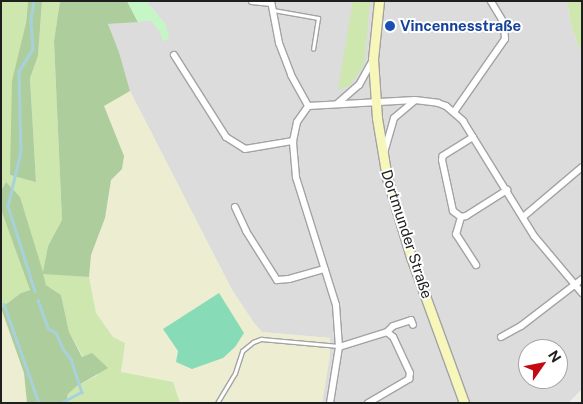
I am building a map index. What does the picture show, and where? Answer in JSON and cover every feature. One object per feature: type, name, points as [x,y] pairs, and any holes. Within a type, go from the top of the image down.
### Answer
[{"type":"main road","name":"Dortmunder Straße","points":[[379,1],[373,59],[383,158],[408,248],[464,403]]},
{"type":"street","points":[[252,1],[271,5],[278,44],[291,75],[308,106]]},
{"type":"street","points":[[454,112],[505,40],[504,23],[492,1]]},
{"type":"street","points":[[174,54],[226,137],[245,148],[292,141]]},
{"type":"street","points":[[338,103],[359,85],[373,59]]},
{"type":"street","points":[[383,158],[394,118],[415,100]]},
{"type":"street","points":[[330,403],[339,347],[336,305],[296,177],[292,141],[297,122],[308,106],[415,100],[438,102],[454,112],[463,121],[547,254],[582,293]]},
{"type":"street","points":[[472,137],[448,151],[442,160],[452,212],[466,216],[507,190]]},
{"type":"street","points":[[523,217],[582,168]]},
{"type":"street","points":[[235,207],[246,231],[277,280],[289,279],[325,269]]},
{"type":"street","points":[[461,216],[456,234],[476,265]]},
{"type":"street","points":[[501,337],[521,326],[582,279]]},
{"type":"street","points":[[339,347],[387,332],[393,326],[411,320],[412,325]]},
{"type":"street","points":[[368,403],[409,379],[410,373],[392,337],[387,332]]},
{"type":"lane","points":[[271,5],[318,18],[313,49]]},
{"type":"lane","points":[[217,403],[235,373],[242,351],[253,342],[262,339],[339,347]]},
{"type":"shaded area","points":[[146,1],[567,1],[572,28],[582,55],[582,389],[568,403],[322,403],[330,355],[330,338],[262,332],[254,323],[232,290],[130,91],[119,52],[108,24],[151,20],[161,32],[163,41],[166,25]]},
{"type":"green space","points":[[1,1],[28,1],[10,175],[36,181],[30,78],[38,56],[42,1],[60,1],[54,41],[62,220],[48,246],[43,273],[89,277],[96,313],[113,337],[125,343],[121,372],[173,382],[180,403],[66,403],[68,394],[77,386],[98,375],[83,357],[69,332],[61,295],[46,285],[6,182],[1,191]]},
{"type":"green space","points":[[28,1],[42,1],[38,56],[30,78],[36,182],[10,175],[12,81],[26,23]]},
{"type":"green space","points":[[60,1],[127,1],[138,22],[108,24],[119,52],[130,91],[104,106],[124,156],[122,169],[111,180],[105,218],[91,255],[89,277],[43,274],[46,285],[61,295],[69,332],[82,357],[92,353],[108,368],[77,386],[68,394],[66,403],[27,403],[24,373],[1,308],[21,293],[30,290],[2,212],[1,191],[6,182],[20,197],[43,272],[48,246],[62,220],[54,41]]},
{"type":"green space","points":[[127,1],[146,1],[166,25],[169,39],[163,41],[160,32],[151,20],[138,22]]},
{"type":"green space","points":[[353,1],[370,1],[364,65],[350,85],[338,90]]},
{"type":"green space","points":[[567,1],[582,1],[582,55],[572,28]]},
{"type":"green space","points":[[130,91],[232,290],[254,323],[262,332],[330,338],[330,355],[322,403],[180,403],[173,382],[121,372],[125,343],[113,337],[96,313],[89,277],[91,255],[105,218],[111,180],[122,169],[124,156],[104,106]]},
{"type":"green space","points":[[1,207],[30,290],[21,293],[1,308]]},
{"type":"green space","points":[[219,293],[244,333],[235,347],[223,358],[192,369],[176,362],[178,351],[163,329]]},
{"type":"green space","points":[[1,308],[24,373],[27,403],[1,403]]},
{"type":"waterway","points":[[34,1],[31,21],[33,49],[19,71],[21,152],[8,206],[35,291]]},
{"type":"waterway","points":[[38,300],[48,328],[56,333],[64,350],[71,359],[82,392],[62,403]]},
{"type":"waterway","points":[[4,304],[39,403]]},
{"type":"place","name":"Vincennesstraße","points":[[390,26]]}]
